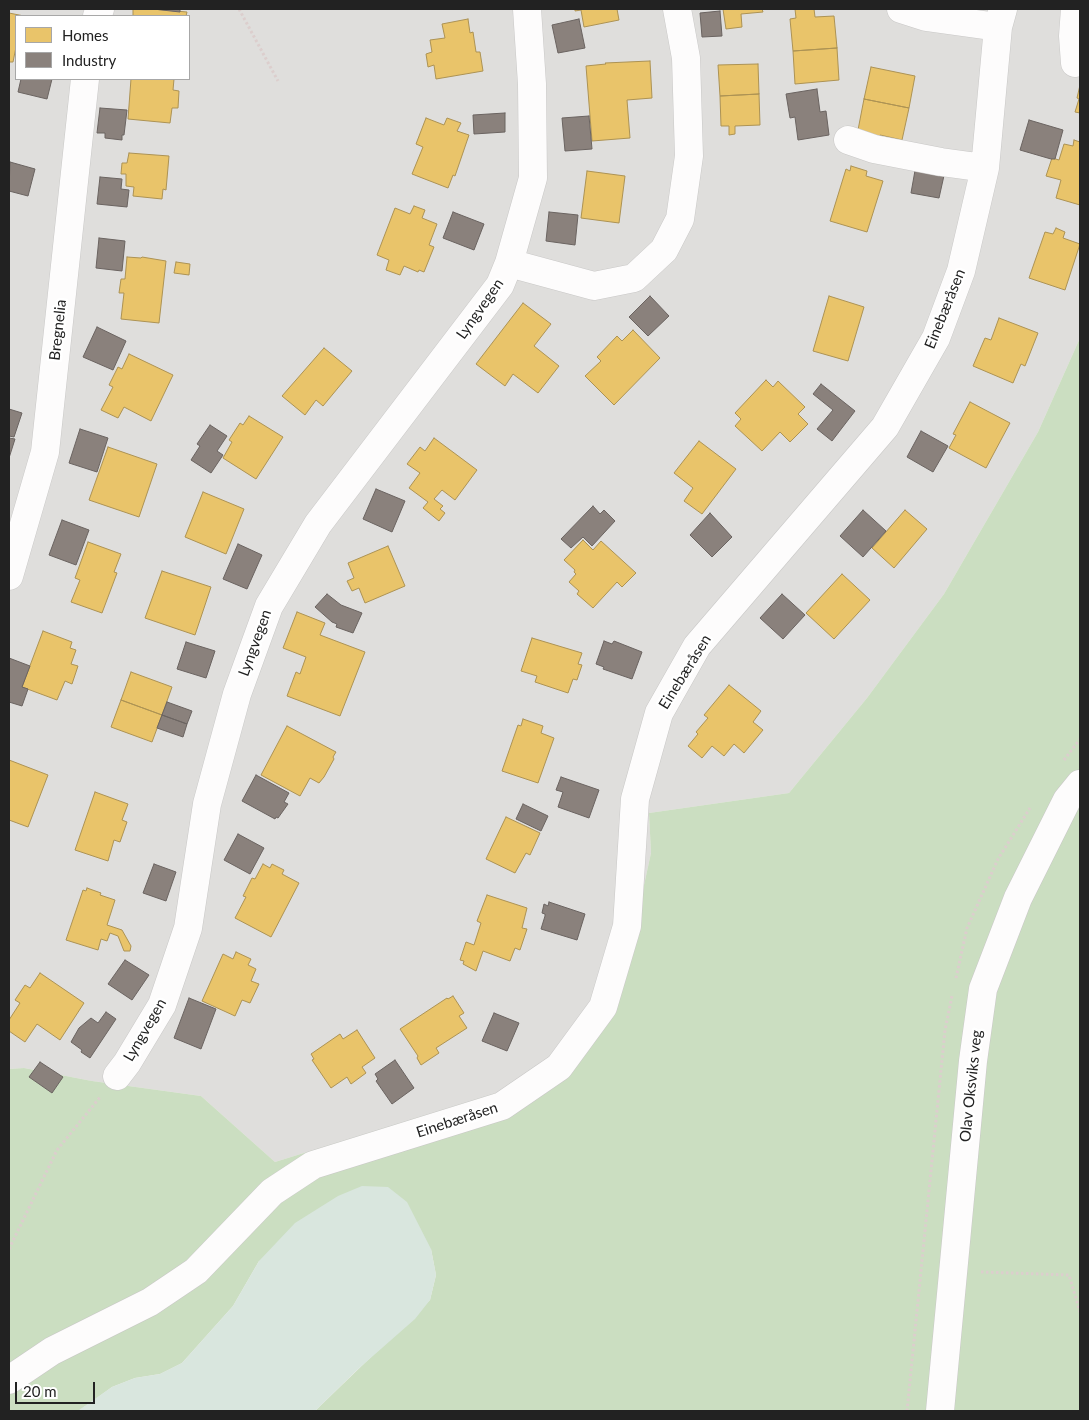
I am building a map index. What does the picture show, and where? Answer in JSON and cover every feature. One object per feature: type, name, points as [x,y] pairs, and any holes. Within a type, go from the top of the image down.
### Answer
[{"type":"street","name":"Lyngvegen","points":[[117,1076],[162,1005],[188,928],[207,804],[236,694],[269,606],[318,524],[500,285],[509,263],[533,178],[532,84],[527,9]]},
{"type":"street","name":"Lyngvegen","points":[[509,263],[594,286],[634,278],[664,250],[680,219],[689,156],[686,58],[677,9]]},
{"type":"street","points":[[901,9],[926,18],[1000,18]]},
{"type":"street","points":[[1075,9],[1073,36],[1075,63]]},
{"type":"street","name":"Einebæråsen","points":[[9,1380],[52,1352],[150,1302],[196,1271],[272,1192],[313,1165],[502,1106],[559,1067],[603,1007],[627,926],[635,799],[659,713],[697,646],[885,427],[936,338],[961,271],[985,168],[1000,18]]},
{"type":"street","name":"Bregnelia","points":[[9,576],[45,452],[85,80]]},
{"type":"street","points":[[848,140],[874,149],[985,168]]},
{"type":"street","name":"Olav Oksviks veg","points":[[940,1411],[973,1061],[983,989],[1018,898],[1067,800],[1080,784]]},
{"type":"path","points":[[239,9],[278,81]]},
{"type":"path","points":[[9,1249],[57,1150],[117,1076]]},
{"type":"path","points":[[953,1271],[1069,1275],[1080,1312]]},
{"type":"shaded area","points":[[9,9],[1080,9],[1080,338],[1038,432],[944,594],[867,698],[789,793],[649,813],[651,853],[639,908],[617,990],[551,1076],[275,1162],[201,1096],[92,1081],[24,1068],[9,1069]]},
{"type":"shaded area","points":[[362,1186],[388,1187],[407,1202],[431,1249],[436,1275],[430,1300],[415,1319],[357,1370],[315,1411],[79,1410],[112,1387],[135,1378],[160,1374],[182,1363],[233,1306],[259,1261],[295,1223],[338,1196]]},
{"type":"green space","points":[[1080,338],[1080,1411],[315,1411],[430,1300],[436,1275],[431,1249],[259,1261],[233,1306],[182,1363],[160,1374],[135,1378],[112,1387],[79,1411],[9,1411],[9,1069],[24,1068],[92,1081],[201,1096],[275,1162],[551,1076],[617,990],[639,908],[651,853],[649,813],[789,793],[867,698],[944,594],[1038,432]]},
{"type":"building: Homes","points":[[133,9],[187,12],[186,15],[133,15]]},
{"type":"building: Homes","points":[[575,9],[617,9],[619,20],[584,27],[581,10],[575,11]]},
{"type":"building: Homes","points":[[723,9],[762,9],[763,12],[741,14],[742,27],[726,29]]},
{"type":"building: Homes","points":[[795,9],[814,9],[815,17],[834,16],[837,48],[793,51],[790,19],[796,18]]},
{"type":"building: Homes","points":[[9,13],[19,15],[15,15],[15,52],[13,62],[9,62]]},
{"type":"building: Homes","points":[[468,19],[470,33],[473,32],[476,52],[480,52],[483,71],[436,79],[434,65],[428,67],[426,54],[432,52],[430,40],[445,38],[442,24]]},
{"type":"building: Homes","points":[[837,48],[839,80],[795,84],[793,51]]},
{"type":"building: Homes","points":[[650,61],[652,98],[627,100],[630,138],[592,141],[586,66],[605,63]]},
{"type":"building: Homes","points":[[758,64],[759,94],[720,96],[718,65]]},
{"type":"building: Homes","points":[[871,67],[915,76],[909,108],[864,99]]},
{"type":"building: Homes","points":[[131,80],[174,80],[173,90],[179,91],[178,108],[172,108],[170,123],[128,119]]},
{"type":"building: Homes","points":[[1080,85],[1080,113],[1075,112],[1079,99],[1077,98]]},
{"type":"building: Homes","points":[[759,94],[760,125],[735,126],[735,134],[729,135],[729,126],[721,126],[720,96]]},
{"type":"building: Homes","points":[[864,99],[909,108],[902,140],[880,135],[879,140],[858,130]]},
{"type":"building: Homes","points":[[426,118],[444,125],[447,118],[461,123],[457,131],[469,135],[455,176],[453,175],[448,188],[412,174],[423,147],[416,144]]},
{"type":"building: Homes","points":[[1074,140],[1080,142],[1080,205],[1056,198],[1061,180],[1046,176],[1052,158],[1059,160],[1064,144],[1073,146]]},
{"type":"building: Homes","points":[[129,153],[169,156],[166,190],[163,189],[162,199],[133,196],[134,187],[126,186],[126,174],[121,174],[122,163],[127,163]]},
{"type":"building: Homes","points":[[851,166],[867,171],[866,176],[883,181],[867,232],[830,221],[846,169],[850,171]]},
{"type":"building: Homes","points":[[587,171],[625,176],[619,223],[581,218]]},
{"type":"building: Homes","points":[[414,206],[425,210],[422,218],[437,224],[429,245],[434,247],[424,272],[419,270],[418,272],[404,266],[400,275],[386,270],[389,260],[377,255],[395,208],[410,214]]},
{"type":"building: Homes","points":[[1056,228],[1065,232],[1063,238],[1080,244],[1065,290],[1029,278],[1045,232],[1053,234]]},
{"type":"building: Homes","points":[[127,257],[142,257],[166,261],[159,323],[121,319],[124,293],[119,293],[121,279],[125,279]]},
{"type":"building: Homes","points":[[176,262],[190,264],[189,275],[174,273]]},
{"type":"building: Homes","points":[[829,296],[864,307],[848,361],[813,351]]},
{"type":"building: Homes","points":[[523,303],[551,324],[534,346],[559,366],[538,393],[513,374],[505,386],[476,364]]},
{"type":"building: Homes","points":[[999,318],[1038,333],[1025,366],[1021,364],[1013,383],[973,366],[985,338],[991,340]]},
{"type":"building: Homes","points":[[633,330],[660,358],[614,405],[585,376],[601,361],[597,357],[617,336],[622,341]]},
{"type":"building: Homes","points":[[324,348],[352,371],[323,406],[316,400],[305,415],[282,396]]},
{"type":"building: Homes","points":[[129,354],[173,375],[151,421],[124,407],[118,418],[101,410],[113,387],[109,385],[118,367],[122,369]]},
{"type":"building: Homes","points":[[766,380],[773,387],[778,381],[805,407],[798,414],[808,424],[790,442],[780,432],[762,451],[735,426],[741,419],[735,413]]},
{"type":"building: Homes","points":[[970,402],[1010,423],[986,468],[949,448],[956,435],[953,434]]},
{"type":"building: Homes","points":[[249,416],[283,437],[256,479],[223,458],[232,442],[229,440],[240,423],[243,425]]},
{"type":"building: Homes","points":[[434,438],[477,470],[455,500],[442,490],[434,499],[443,506],[440,509],[445,513],[439,521],[423,508],[428,502],[409,488],[420,473],[407,464],[420,447],[425,451]]},
{"type":"building: Homes","points":[[699,441],[736,469],[702,514],[684,501],[693,488],[674,473]]},
{"type":"building: Homes","points":[[108,447],[157,464],[139,517],[89,500]]},
{"type":"building: Homes","points":[[203,492],[244,509],[226,554],[185,537]]},
{"type":"building: Homes","points":[[905,510],[927,529],[894,568],[872,548]]},
{"type":"building: Homes","points":[[583,540],[593,550],[601,541],[636,573],[622,587],[617,582],[593,608],[577,594],[579,591],[569,582],[576,574],[575,570],[564,560]]},
{"type":"building: Homes","points":[[88,542],[121,554],[114,572],[117,573],[102,613],[71,602],[80,580],[75,578]]},
{"type":"building: Homes","points":[[388,546],[405,586],[365,603],[359,588],[352,591],[347,581],[354,578],[348,563]]},
{"type":"building: Homes","points":[[162,571],[211,587],[195,635],[145,618]]},
{"type":"building: Homes","points":[[842,574],[870,600],[834,639],[806,613]]},
{"type":"building: Homes","points":[[297,612],[325,623],[320,635],[365,652],[340,716],[287,696],[296,672],[300,674],[306,657],[283,648]]},
{"type":"building: Homes","points":[[43,631],[72,642],[70,648],[76,650],[71,664],[78,666],[72,684],[65,681],[57,700],[22,687]]},
{"type":"building: Homes","points":[[532,638],[582,653],[578,664],[582,665],[577,680],[573,679],[568,693],[535,682],[537,676],[521,671]]},
{"type":"building: Homes","points":[[131,672],[172,687],[162,715],[121,700]]},
{"type":"building: Homes","points":[[729,685],[761,711],[753,722],[763,730],[744,753],[734,744],[724,756],[712,746],[702,758],[688,746],[698,734],[696,732],[708,718],[704,715]]},
{"type":"building: Homes","points":[[121,700],[162,715],[152,742],[111,727]]},
{"type":"building: Homes","points":[[523,719],[543,726],[541,733],[554,738],[538,783],[502,771],[518,725],[521,726]]},
{"type":"building: Homes","points":[[287,726],[336,752],[324,777],[319,783],[310,778],[300,796],[261,775]]},
{"type":"building: Homes","points":[[9,760],[48,775],[28,827],[9,820]]},
{"type":"building: Homes","points":[[95,792],[128,804],[122,820],[127,822],[120,842],[114,840],[108,861],[75,850]]},
{"type":"building: Homes","points":[[506,817],[540,833],[530,855],[526,853],[515,873],[486,859]]},
{"type":"building: Homes","points":[[263,864],[270,868],[272,864],[284,870],[282,874],[299,883],[271,937],[235,918],[246,897],[243,896],[252,878],[255,879]]},
{"type":"building: Homes","points":[[87,888],[115,900],[107,925],[122,930],[131,946],[130,951],[124,951],[118,936],[110,933],[107,941],[101,939],[98,950],[66,940],[83,890],[86,891]]},
{"type":"building: Homes","points":[[487,895],[527,908],[522,928],[527,929],[520,950],[515,948],[510,961],[483,951],[476,971],[463,964],[464,961],[460,960],[466,942],[474,945],[481,923],[477,921]]},
{"type":"building: Homes","points":[[236,952],[251,959],[248,965],[256,969],[251,981],[259,984],[250,1003],[242,1000],[235,1016],[202,1001],[223,954],[233,959]]},
{"type":"building: Homes","points":[[40,973],[84,1003],[60,1040],[37,1024],[25,1042],[9,1031],[9,1020],[20,1003],[15,1000],[25,985],[30,988]]},
{"type":"building: Homes","points":[[453,996],[464,1013],[459,1016],[467,1028],[436,1048],[439,1053],[421,1065],[417,1058],[418,1056],[400,1029]]},
{"type":"building: Homes","points":[[357,1030],[375,1058],[362,1067],[366,1073],[351,1084],[347,1077],[331,1088],[312,1060],[314,1059],[311,1054],[340,1034],[343,1039]]},
{"type":"building: Industry","points":[[153,9],[180,9],[180,12]]},
{"type":"building: Industry","points":[[720,11],[722,36],[702,37],[700,13]]},
{"type":"building: Industry","points":[[579,19],[585,48],[558,53],[552,25]]},
{"type":"building: Industry","points":[[21,80],[52,80],[47,99],[18,92]]},
{"type":"building: Industry","points":[[817,89],[820,112],[826,111],[829,135],[798,140],[795,117],[790,118],[786,94]]},
{"type":"building: Industry","points":[[100,108],[127,110],[122,140],[105,138],[105,133],[97,133]]},
{"type":"building: Industry","points":[[505,113],[505,132],[474,134],[473,115]]},
{"type":"building: Industry","points":[[589,116],[592,149],[565,151],[562,118]]},
{"type":"building: Industry","points":[[1029,120],[1063,130],[1055,159],[1020,150]]},
{"type":"building: Industry","points":[[10,162],[35,169],[28,196],[9,191]]},
{"type":"building: Industry","points":[[916,165],[945,171],[939,198],[911,193]]},
{"type":"building: Industry","points":[[100,177],[122,179],[121,189],[129,190],[127,207],[97,204]]},
{"type":"building: Industry","points":[[453,212],[484,224],[474,250],[443,238]]},
{"type":"building: Industry","points":[[549,212],[578,215],[575,245],[546,241]]},
{"type":"building: Industry","points":[[99,238],[125,241],[122,271],[96,268]]},
{"type":"building: Industry","points":[[650,296],[669,316],[648,336],[629,317]]},
{"type":"building: Industry","points":[[97,327],[126,341],[113,370],[83,357]]},
{"type":"building: Industry","points":[[821,384],[855,411],[832,441],[817,429],[833,410],[813,394]]},
{"type":"building: Industry","points":[[9,409],[22,413],[14,437],[9,436]]},
{"type":"building: Industry","points":[[210,425],[227,436],[217,451],[223,455],[211,473],[191,460],[200,446],[197,444]]},
{"type":"building: Industry","points":[[80,429],[108,438],[97,472],[69,463]]},
{"type":"building: Industry","points":[[921,431],[948,446],[933,472],[907,457]]},
{"type":"building: Industry","points":[[9,438],[15,439],[9,458]]},
{"type":"building: Industry","points":[[376,489],[405,501],[392,532],[363,519]]},
{"type":"building: Industry","points":[[593,506],[600,514],[604,510],[615,521],[592,546],[583,537],[571,548],[561,539]]},
{"type":"building: Industry","points":[[863,510],[886,531],[863,557],[840,536]]},
{"type":"building: Industry","points":[[710,513],[732,537],[712,557],[690,535]]},
{"type":"building: Industry","points":[[62,520],[89,530],[76,565],[49,555]]},
{"type":"building: Industry","points":[[238,544],[262,555],[247,589],[223,579]]},
{"type":"building: Industry","points":[[327,594],[341,605],[362,613],[353,633],[336,627],[337,624],[315,607]]},
{"type":"building: Industry","points":[[782,594],[805,615],[783,639],[760,618]]},
{"type":"building: Industry","points":[[604,641],[612,644],[614,641],[642,652],[632,679],[603,669],[604,667],[596,664]]},
{"type":"building: Industry","points":[[186,642],[215,651],[206,678],[177,669]]},
{"type":"building: Industry","points":[[9,658],[30,666],[22,687],[28,689],[22,706],[9,702]]},
{"type":"building: Industry","points":[[167,702],[192,711],[187,724],[162,715]]},
{"type":"building: Industry","points":[[162,715],[187,724],[183,737],[157,728]]},
{"type":"building: Industry","points":[[256,775],[289,793],[284,802],[288,804],[278,818],[276,817],[275,819],[242,801]]},
{"type":"building: Industry","points":[[561,777],[599,790],[589,818],[558,807],[563,792],[556,790]]},
{"type":"building: Industry","points":[[523,804],[548,816],[541,831],[516,819]]},
{"type":"building: Industry","points":[[238,834],[264,848],[250,874],[224,860]]},
{"type":"building: Industry","points":[[154,864],[176,872],[166,901],[143,893]]},
{"type":"building: Industry","points":[[549,902],[585,914],[577,940],[541,929],[545,916],[542,913],[544,904],[548,906]]},
{"type":"building: Industry","points":[[125,960],[149,975],[132,1000],[108,984]]},
{"type":"building: Industry","points":[[189,998],[216,1009],[201,1049],[174,1038]]},
{"type":"building: Industry","points":[[106,1012],[116,1019],[90,1058],[71,1042],[79,1028],[91,1018],[98,1023]]},
{"type":"building: Industry","points":[[494,1013],[519,1023],[507,1051],[482,1041]]},
{"type":"building: Industry","points":[[395,1060],[414,1088],[392,1104],[376,1081],[378,1079],[375,1074]]},
{"type":"building: Industry","points":[[40,1062],[63,1077],[52,1093],[29,1077]]}]
